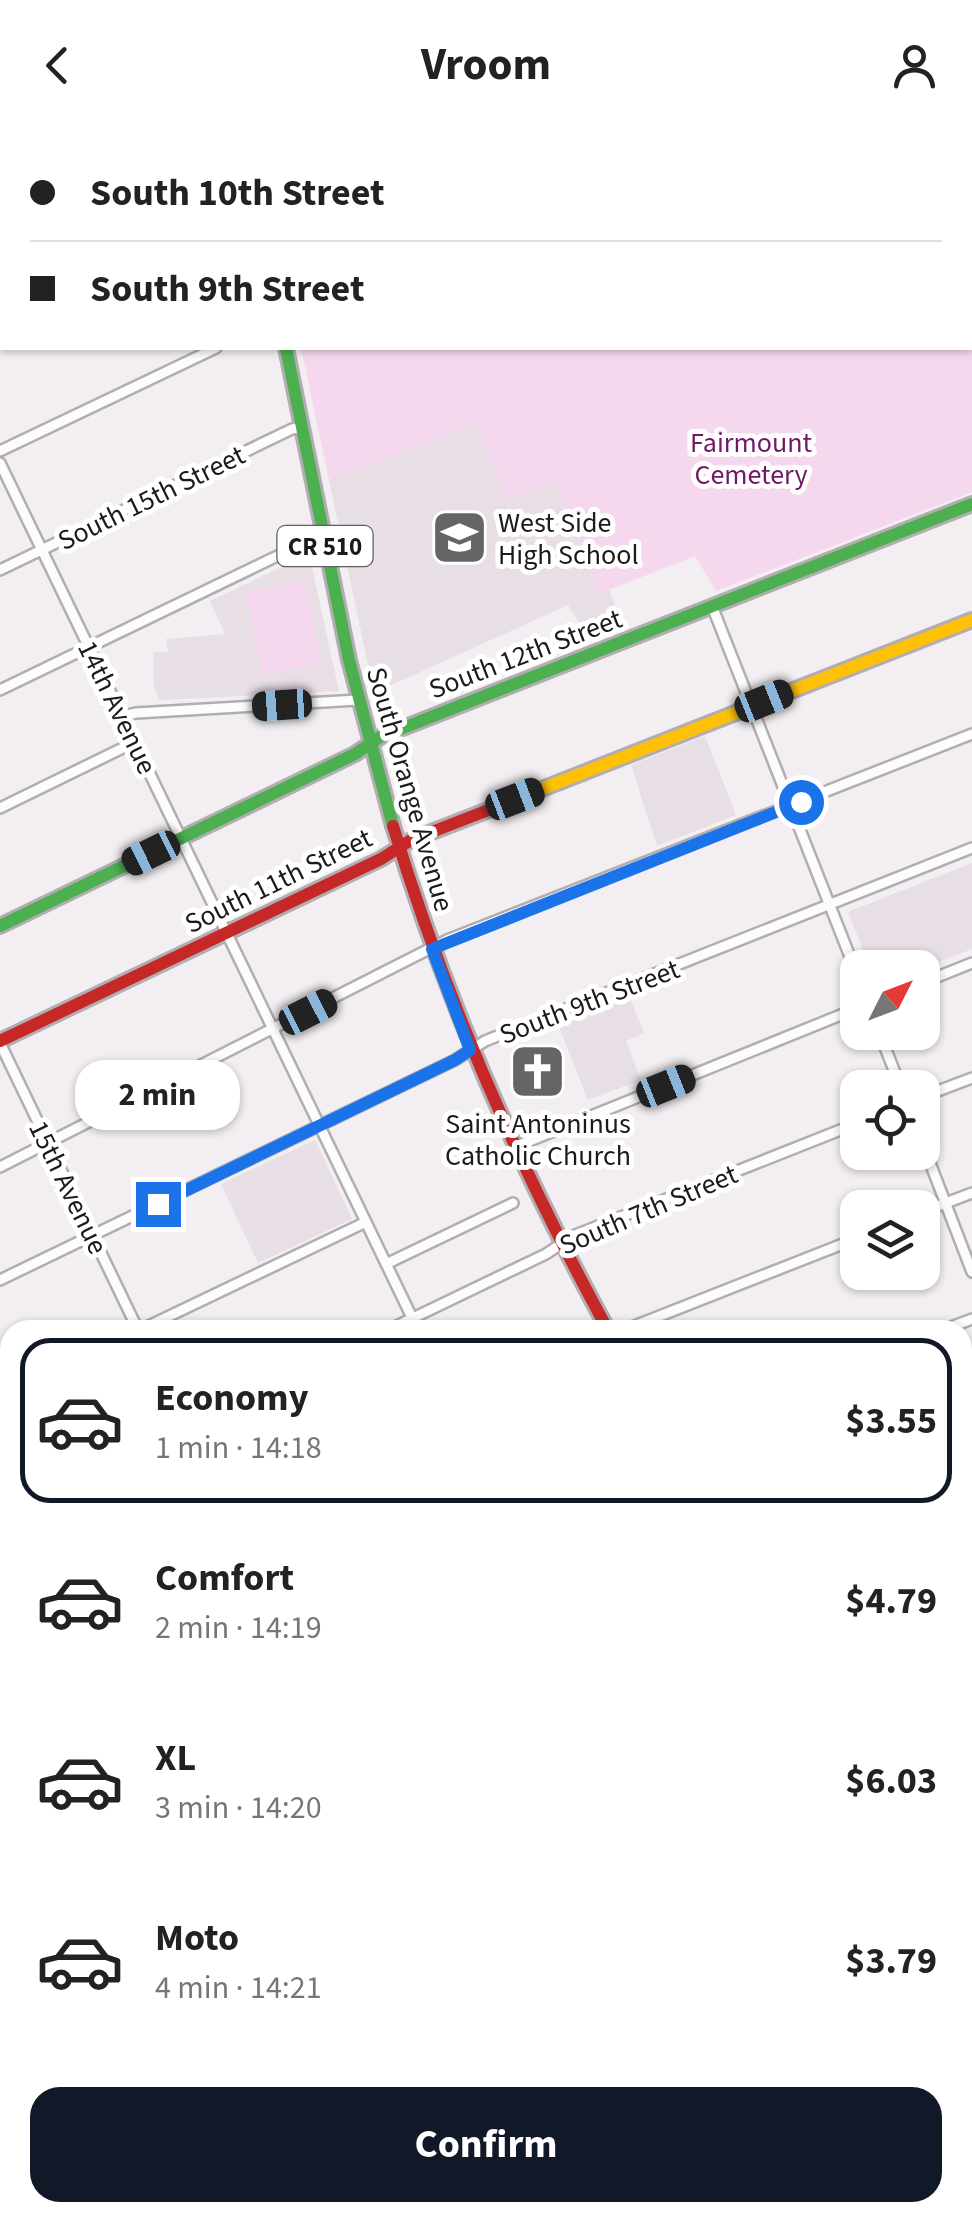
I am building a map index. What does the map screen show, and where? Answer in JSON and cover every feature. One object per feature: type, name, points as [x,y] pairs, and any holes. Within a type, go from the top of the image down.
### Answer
[{"type":"street","points":[[0,451],[212,350]]},
{"type":"street","name":"South Orange Avenue","points":[[286,350],[358,700],[398,848],[470,1050],[512,1148],[559,1245],[602,1320]]},
{"type":"street","name":"South 15th Street","points":[[0,570],[292,429],[304,427]]},
{"type":"street","name":"14th Avenue","points":[[0,463],[412,1318]]},
{"type":"street","name":"South 12th Street","points":[[0,926],[402,728],[972,504]]},
{"type":"street","points":[[0,690],[323,534]]},
{"type":"street","points":[[712,606],[847,950]]},
{"type":"street","name":"South 11th Street","points":[[0,1042],[381,860],[398,848],[972,620]]},
{"type":"street","points":[[122,716],[358,700]]},
{"type":"street","points":[[0,1166],[432,949],[972,734]]},
{"type":"street","points":[[0,808],[135,742]]},
{"type":"street","name":"South 9th Street","points":[[0,1280],[320,1127],[485,1041],[972,848]]},
{"type":"street","points":[[940,975],[972,963]]},
{"type":"street","points":[[512,1148],[840,1015]]},
{"type":"street","name":"15th Avenue","points":[[0,1042],[134,1320]]},
{"type":"street","points":[[940,1090],[972,1078]]},
{"type":"street","name":"South 7th Street","points":[[408,1320],[573,1236],[840,1130]]},
{"type":"street","points":[[933,1170],[972,1272]]},
{"type":"street","points":[[940,1205],[972,1194]]},
{"type":"street","points":[[386,1264],[513,1203]]},
{"type":"street","points":[[160,1320],[366,1222]]},
{"type":"street","points":[[649,1320],[840,1245]]},
{"type":"shaded area","name":"West Side High School","points":[[476,423],[555,481],[598,594],[609,590],[624,627],[591,641],[568,605],[374,693],[329,480]]},
{"type":"shaded area","points":[[309,554],[339,691],[159,700],[154,687],[153,652],[168,652],[166,639],[225,634],[210,601]]},
{"type":"shaded area","points":[[705,736],[736,815],[657,846],[631,765]]},
{"type":"shaded area","points":[[972,863],[972,949],[940,961],[940,950],[863,950],[848,912]]},
{"type":"shaded area","points":[[629,996],[644,1033],[626,1041],[641,1080],[588,1100],[558,1024]]},
{"type":"shaded area","points":[[315,1140],[352,1219],[258,1263],[221,1184]]},
{"type":"green space","name":"Fairmount Cemetery","points":[[301,350],[972,350],[972,492],[716,591],[695,556],[598,594],[555,482],[506,500],[476,424],[329,480]]},
{"type":"green space","points":[[306,581],[321,664],[262,675],[246,591]]},
{"type":"traffic: fast","points":[[286,350],[349,660],[393,826]]},
{"type":"traffic: fast","points":[[0,926],[355,754],[380,737],[972,504]]},
{"type":"traffic: slow","points":[[491,809],[972,620]]},
{"type":"traffic: jam","points":[[0,1041],[381,859],[411,840],[491,809]]},
{"type":"traffic: jam","points":[[393,826],[437,956],[487,1084],[603,1320]]},
{"type":"place","name":"West Side High School","points":[[459,538]]},
{"type":"place","name":"Saint Antoninus Catholic Church","points":[[538,1072]]},
{"type":"route","points":[[158,1204],[470,1050],[432,949],[801,802]]}]
